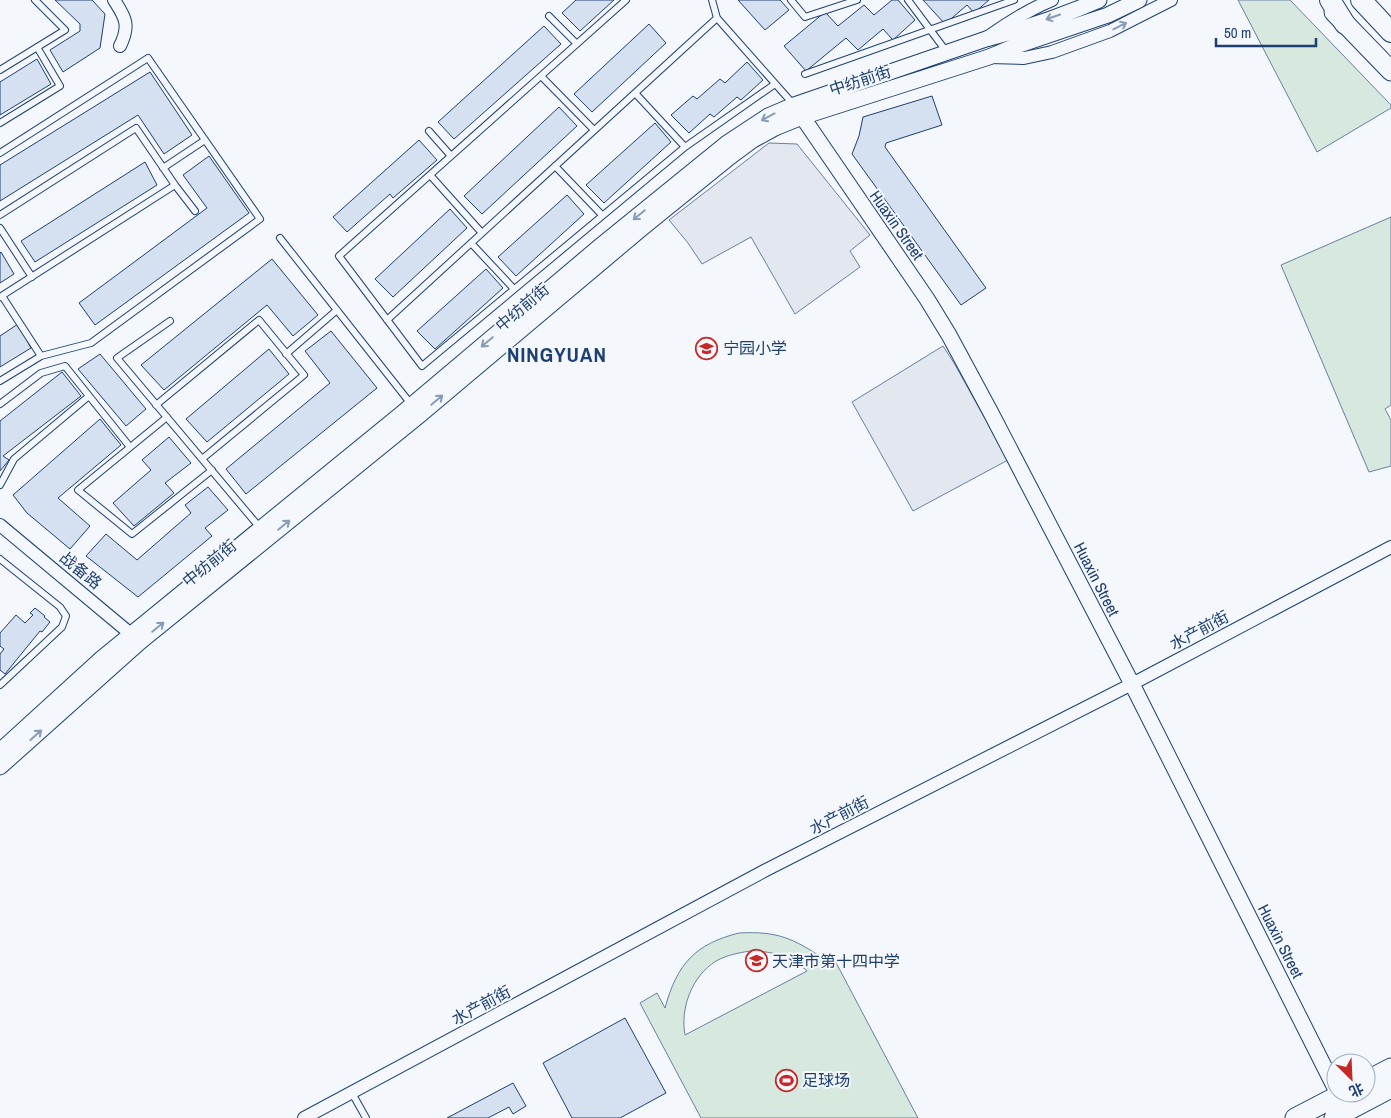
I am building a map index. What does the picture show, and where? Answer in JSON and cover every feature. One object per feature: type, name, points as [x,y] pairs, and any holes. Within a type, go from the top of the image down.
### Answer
[{"type":"highway","points":[[1330,0],[1345,24]]},
{"type":"highway","points":[[1361,0],[1391,32]]},
{"type":"main road","points":[[1323,0],[1391,71]]},
{"type":"main road","points":[[1376,1076],[1391,1068]]},
{"type":"main road","points":[[1376,1091],[1391,1088]]},
{"type":"main road","points":[[1295,1118],[1332,1103]]},
{"type":"street","points":[[114,0],[122,11],[126,25],[126,35],[120,46]]},
{"type":"street","points":[[986,39],[1012,19],[1052,0]]},
{"type":"street","points":[[798,111],[947,53],[1099,0]]},
{"type":"street","name":"中纺前街","points":[[0,767],[136,638],[640,229],[753,140],[775,128],[798,111],[989,57],[1108,15],[1140,0]]},
{"type":"street","points":[[989,57],[1024,58],[1052,52],[1110,31],[1171,0]]},
{"type":"street","name":"Huaxin Street","points":[[798,111],[927,298],[949,335],[1132,684],[1326,1074]]},
{"type":"street","name":"战备路","points":[[0,525],[136,638]]},
{"type":"street","name":"水产前街","points":[[304,1118],[766,870],[1132,684],[1391,547]]},
{"type":"street","points":[[0,751],[102,658],[136,638]]},
{"type":"lane","points":[[0,70],[65,30],[35,0]]},
{"type":"lane","points":[[626,0],[339,256],[422,366],[685,147],[775,84]]},
{"type":"lane","points":[[712,0],[716,18],[798,111]]},
{"type":"lane","points":[[791,0],[805,17],[857,0]]},
{"type":"lane","points":[[908,0],[947,53]]},
{"type":"lane","points":[[805,74],[1014,0]]},
{"type":"lane","points":[[549,16],[576,44]]},
{"type":"lane","points":[[387,320],[716,18]]},
{"type":"lane","points":[[0,123],[60,86],[37,47]]},
{"type":"lane","points":[[0,153],[148,58],[260,220],[91,343],[41,356],[0,381]]},
{"type":"lane","points":[[541,76],[594,130]]},
{"type":"lane","points":[[634,93],[685,147]]},
{"type":"lane","points":[[0,215],[136,128],[195,211]]},
{"type":"lane","points":[[429,131],[451,156]]},
{"type":"lane","points":[[163,168],[205,140]]},
{"type":"lane","points":[[555,166],[602,216]]},
{"type":"lane","points":[[430,175],[482,233]]},
{"type":"lane","points":[[41,356],[1,296],[175,185]]},
{"type":"lane","points":[[0,228],[32,277]]},
{"type":"lane","points":[[280,238],[416,410]]},
{"type":"lane","points":[[471,243],[514,290]]},
{"type":"lane","points":[[286,354],[336,310]]},
{"type":"lane","points":[[156,405],[259,320],[304,375],[202,459]]},
{"type":"lane","points":[[170,321],[117,358],[265,533]]},
{"type":"lane","points":[[0,404],[41,373],[65,366],[130,447]]},
{"type":"lane","points":[[0,485],[14,459],[89,396]]},
{"type":"lane","points":[[167,417],[78,490],[132,534],[212,470]]},
{"type":"lane","points":[[0,559],[60,607],[66,616],[62,627],[0,686]]},
{"type":"lane","points":[[352,1093],[366,1118]]},
{"type":"shaded area","points":[[1238,0],[1290,0],[1391,105],[1391,108],[1317,152]]},
{"type":"shaded area","points":[[769,143],[797,144],[870,235],[850,251],[860,267],[795,314],[751,237],[702,264],[669,220]]},
{"type":"shaded area","points":[[1391,217],[1391,405],[1385,409],[1391,420],[1391,466],[1369,472],[1281,265]]},
{"type":"shaded area","points":[[943,346],[1008,460],[913,511],[852,402]]},
{"type":"shaded area","points":[[739,933],[764,933],[794,941],[824,959],[832,955],[918,1118],[701,1118],[640,1003],[657,993],[665,1008],[675,979],[690,958],[699,950]],"holes":[[[758,951],[781,955],[807,971],[685,1035],[684,1014],[686,1004],[700,975],[708,967],[724,957]]]},
{"type":"building","points":[[55,0],[92,0],[105,14],[100,48],[63,72],[50,50],[80,31],[80,24]]},
{"type":"building","points":[[576,0],[614,0],[580,31],[562,13]]},
{"type":"building","points":[[738,0],[780,0],[789,10],[765,30]]},
{"type":"building","points":[[892,0],[898,0],[915,20],[893,40],[883,29],[858,50],[846,38],[806,71],[784,46],[825,12],[838,26],[864,5],[874,15]]},
{"type":"building","points":[[923,0],[989,0],[974,13],[967,5],[945,24]]},
{"type":"building","points":[[649,24],[666,43],[592,112],[574,94]]},
{"type":"building","points":[[544,26],[561,44],[454,139],[438,122]]},
{"type":"building","points":[[37,59],[51,84],[0,115],[0,82]]},
{"type":"building","points":[[747,62],[763,80],[741,100],[737,97],[714,117],[710,114],[689,133],[671,115],[693,96],[697,99],[720,79],[725,83]]},
{"type":"building","points":[[150,72],[192,135],[164,154],[138,115],[0,201],[0,165]]},
{"type":"building","points":[[932,96],[942,125],[886,143],[885,147],[986,288],[961,305],[852,154],[859,136],[863,117]]},
{"type":"building","points":[[559,107],[577,126],[482,214],[464,196]]},
{"type":"building","points":[[655,123],[671,142],[604,203],[586,185]]},
{"type":"building","points":[[419,140],[437,160],[393,198],[390,194],[347,232],[333,217]]},
{"type":"building","points":[[209,156],[249,213],[95,325],[79,303],[207,208],[183,175]]},
{"type":"building","points":[[145,162],[157,185],[35,262],[21,241]]},
{"type":"building","points":[[567,195],[584,214],[516,276],[498,257]]},
{"type":"building","points":[[450,209],[467,228],[393,297],[375,279]]},
{"type":"building","points":[[0,253],[14,274],[0,283]]},
{"type":"building","points":[[272,259],[318,315],[293,336],[267,305],[164,390],[141,365]]},
{"type":"building","points":[[486,269],[503,288],[435,349],[417,331]]},
{"type":"building","points":[[18,324],[31,348],[0,367],[0,336]]},
{"type":"building","points":[[331,331],[377,388],[246,494],[226,469],[330,383],[305,351]]},
{"type":"building","points":[[269,349],[289,374],[207,442],[186,419]]},
{"type":"building","points":[[100,354],[146,409],[126,426],[78,369]]},
{"type":"building","points":[[62,372],[81,396],[3,456],[9,460],[0,471],[0,421]]},
{"type":"building","points":[[100,419],[121,445],[58,498],[90,526],[70,549],[27,513],[13,495]]},
{"type":"building","points":[[169,437],[191,463],[165,483],[174,493],[134,526],[113,503],[151,470],[142,460]]},
{"type":"building","points":[[208,487],[228,510],[205,528],[212,536],[138,597],[86,556],[106,534],[137,560],[191,513],[185,505]]},
{"type":"building","points":[[35,608],[50,622],[42,632],[40,631],[5,674],[0,670],[0,654],[4,649],[0,646],[0,633],[16,615],[25,623],[33,615],[30,613]]},
{"type":"building","points":[[625,1018],[666,1093],[620,1118],[572,1118],[543,1063]]},
{"type":"building","points":[[513,1083],[526,1106],[513,1114],[509,1107],[488,1118],[447,1118]]},
{"type":"place","name":"宁园小学","points":[[707,348]]},
{"type":"place","name":"天津市第十四中学","points":[[756,961]]},
{"type":"place","name":"足球场","points":[[786,1080]]},
{"type":"district","name":"NINGYUAN","points":[[557,354]]}]
